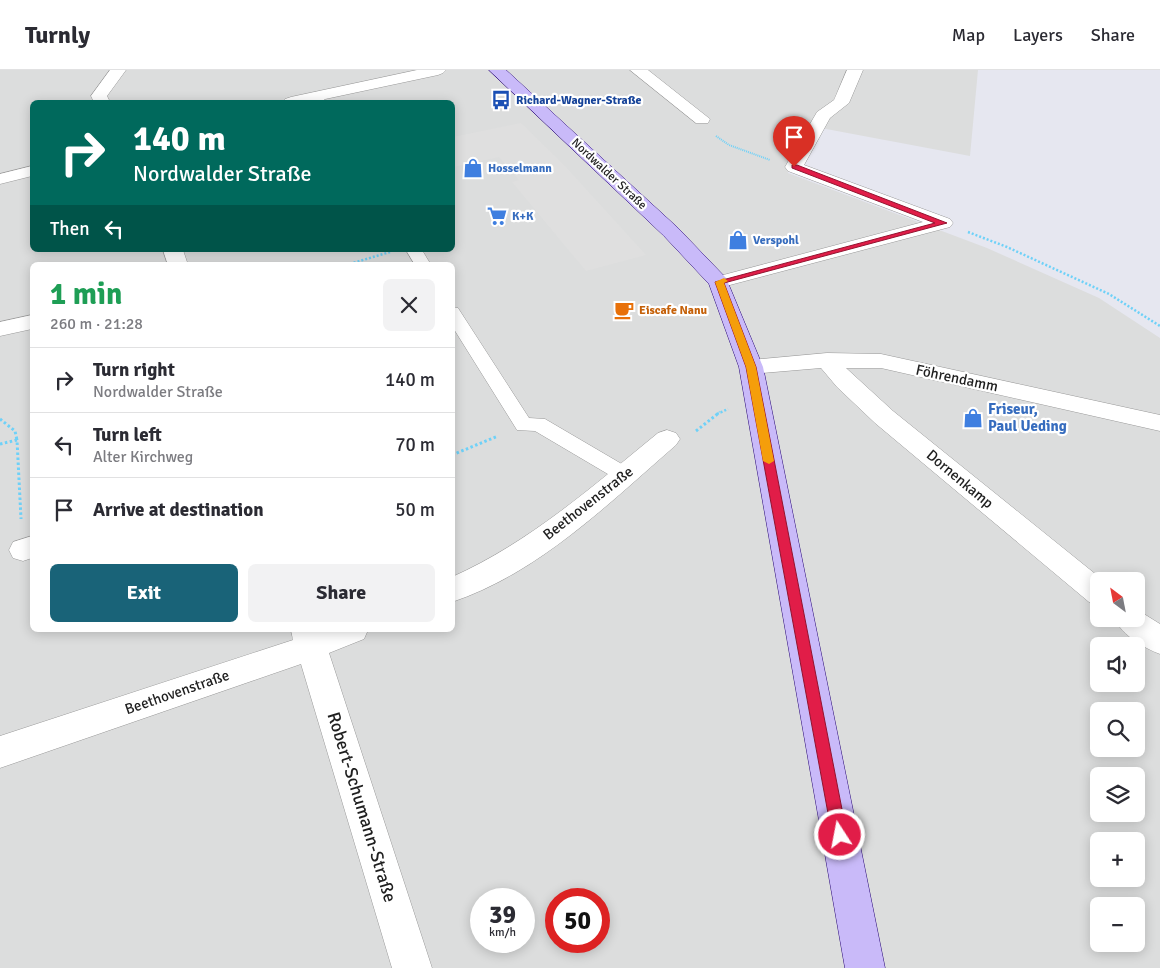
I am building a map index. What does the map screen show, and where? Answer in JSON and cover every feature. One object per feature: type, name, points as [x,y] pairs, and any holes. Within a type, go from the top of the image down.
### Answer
[{"type":"main road","name":"Nordwalder Straße","points":[[497,70],[671,232],[719,282],[751,367],[865,968]]},
{"type":"street","points":[[101,100],[99,96],[118,70]]},
{"type":"street","points":[[318,99],[438,70]]},
{"type":"street","points":[[638,70],[702,119]]},
{"type":"street","points":[[855,70],[841,103],[823,115],[794,167],[943,223]]},
{"type":"street","points":[[0,179],[30,172]]},
{"type":"street","points":[[719,282],[943,223]]},
{"type":"street","points":[[0,329],[30,322]]},
{"type":"street","name":"Föhrendamm","points":[[751,367],[827,360],[881,361],[1160,423]]},
{"type":"street","name":"Dornenkamp","points":[[827,360],[845,382],[884,416],[1090,587]]},
{"type":"street","name":"Beethovenstraße","points":[[455,589],[484,577],[562,527],[668,439]]},
{"type":"street","points":[[1142,628],[1160,641]]},
{"type":"street","name":"Beethovenstraße","points":[[0,752],[308,638],[342,632]]},
{"type":"street","name":"Robert-Schumann-Straße","points":[[308,638],[412,968]]},
{"type":"lane","points":[[455,317],[524,425],[538,424],[625,474]]},
{"type":"path","points":[[702,119],[708,130],[729,145],[756,156],[794,167]]},
{"type":"path","points":[[943,223],[1007,247],[1109,294],[1160,326]]},
{"type":"path","points":[[356,262],[388,252]]},
{"type":"path","points":[[668,439],[690,437],[718,413],[757,398]]},
{"type":"path","points":[[0,419],[15,431],[17,440],[28,548]]},
{"type":"path","points":[[455,454],[524,425]]},
{"type":"path","points":[[0,444],[17,440]]},
{"type":"shaded area","points":[[0,70],[978,70],[970,156],[805,125],[788,154],[788,173],[987,248],[1099,298],[1160,338],[1160,968],[0,968]]},
{"type":"shaded area","points":[[521,123],[564,165],[646,255],[586,271],[512,182],[519,180],[499,157],[455,167],[455,137]]},
{"type":"slow traffic","points":[[724,281],[719,282],[751,367],[769,461]]},
{"type":"place","name":"Richard-Wagner-Straße","points":[[501,100]]},
{"type":"place","name":"Hosselmann","points":[[473,168]]},
{"type":"place","name":"K+K","points":[[497,216]]},
{"type":"place","name":"Verspohl","points":[[738,240]]},
{"type":"place","name":"Eiscafe Nanu","points":[[624,310]]},
{"type":"place","name":"Friseur, Paul Ueding","points":[[973,418]]},
{"type":"route","points":[[794,167],[943,223],[719,282],[751,367],[840,835]]}]
